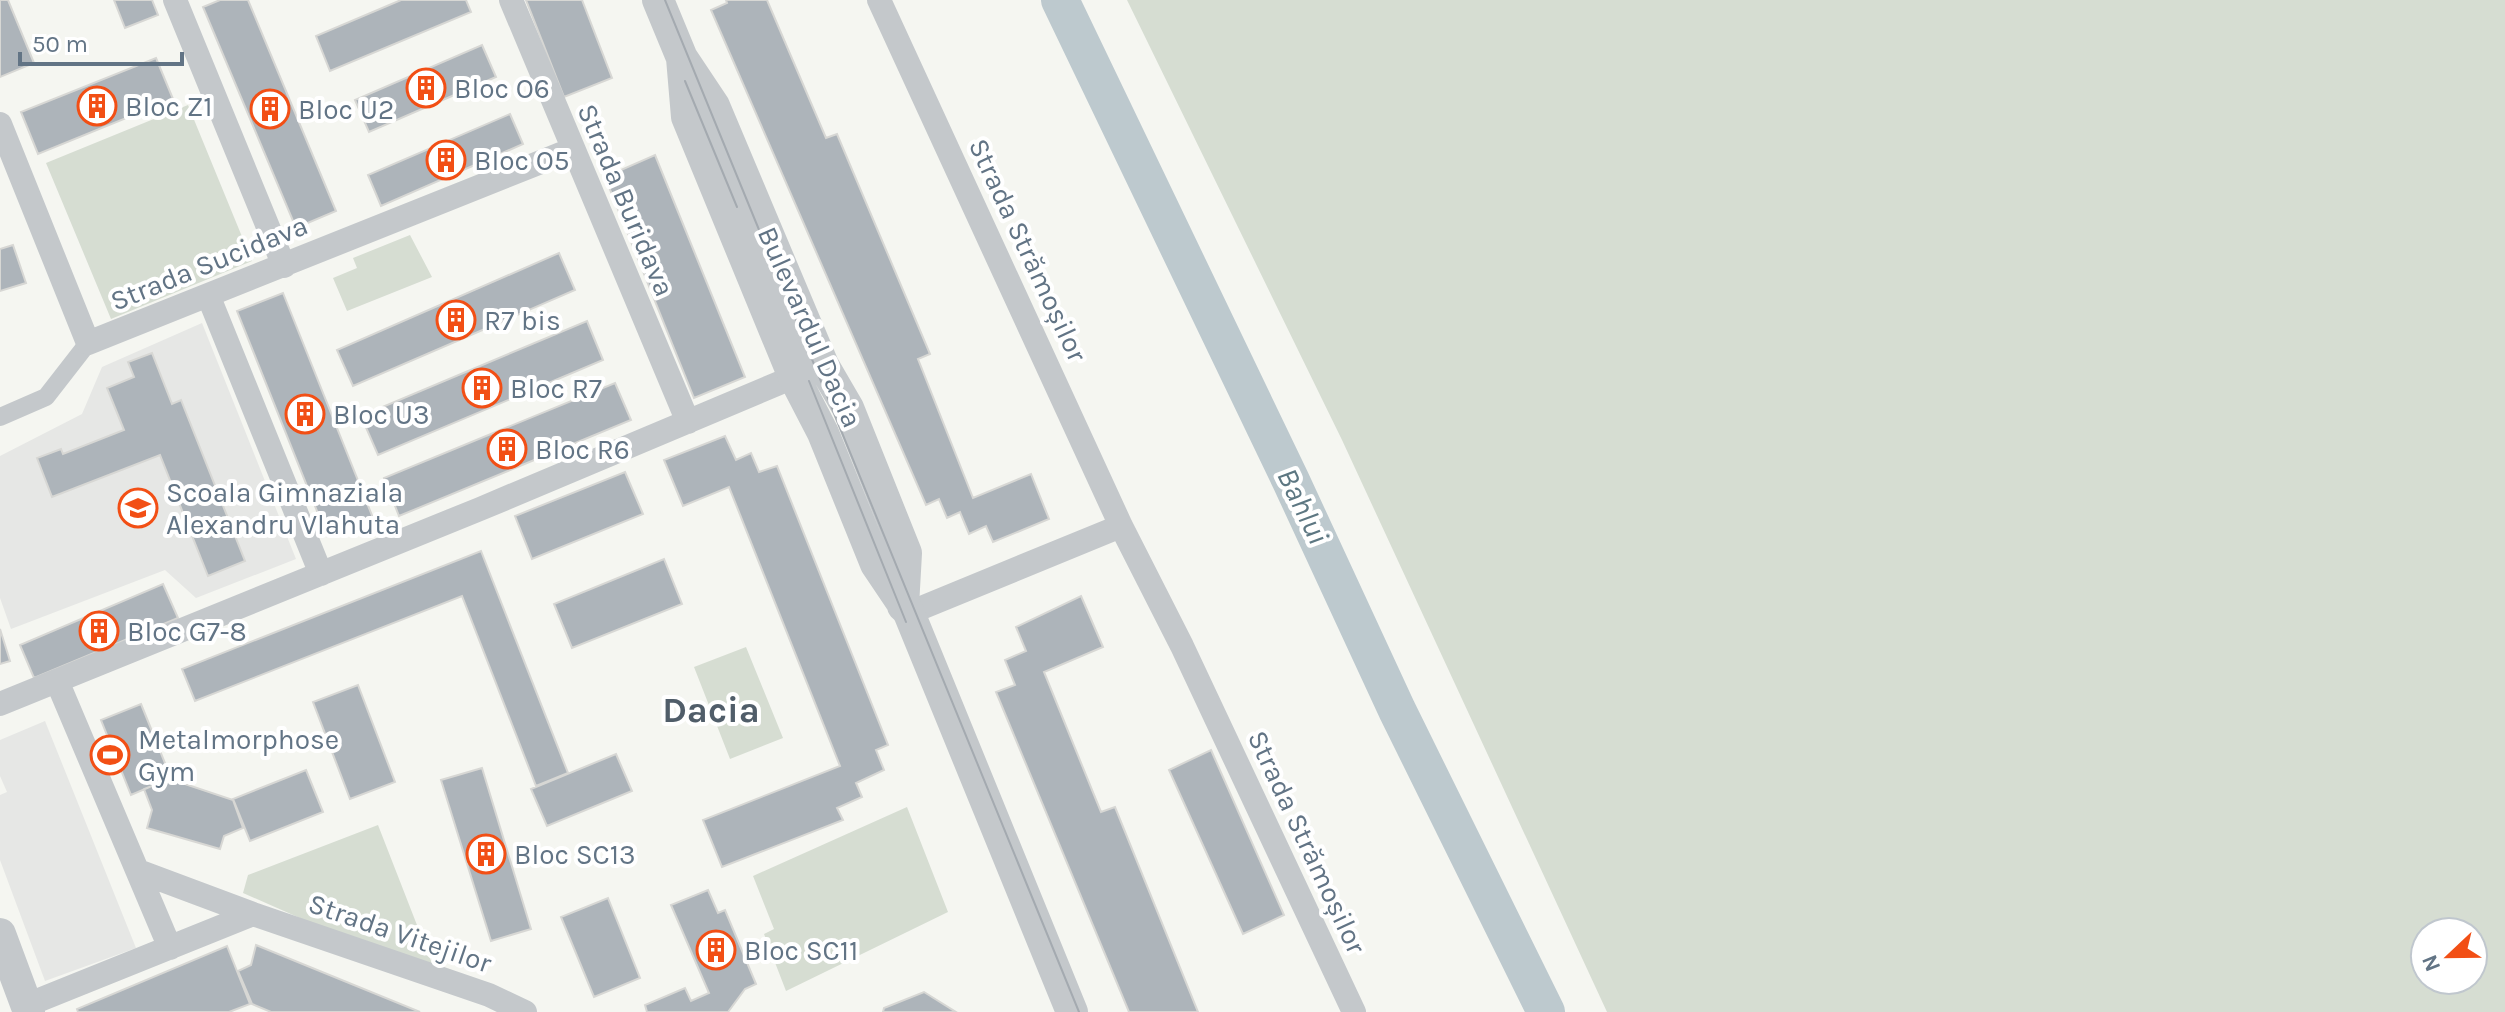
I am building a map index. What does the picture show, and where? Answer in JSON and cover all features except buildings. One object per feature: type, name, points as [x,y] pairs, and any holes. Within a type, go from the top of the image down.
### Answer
[{"type":"street","points":[[175,0],[284,266]]},
{"type":"street","name":"Strada Buridava","points":[[511,0],[571,150],[688,422]]},
{"type":"street","name":"Bulevardul Dacia","points":[[658,0],[682,58],[714,106],[808,371],[848,408],[906,553],[906,610],[1072,1012]]},
{"type":"street","name":"Strada Strămoșilor","points":[[879,0],[1121,526],[1182,646],[1354,1012]]},
{"type":"street","name":"Strada Sucidava","points":[[0,124],[88,343],[571,150]]},
{"type":"street","points":[[208,295],[321,574]]},
{"type":"street","points":[[0,417],[46,397],[88,343]]},
{"type":"street","points":[[0,704],[808,371]]},
{"type":"street","points":[[906,610],[1121,526]]},
{"type":"street","points":[[57,681],[170,948]]},
{"type":"street","name":"Strada Vitejilor","points":[[138,871],[489,995],[525,1012]]},
{"type":"street","points":[[0,934],[28,1008],[253,914]]},
{"type":"shaded area","points":[[1127,0],[2505,0],[2505,1012],[1607,1012],[1342,440]]},
{"type":"shaded area","points":[[188,105],[252,261],[111,319],[46,163]]},
{"type":"shaded area","points":[[410,235],[432,277],[347,311],[333,278],[357,268],[353,258]]},
{"type":"shaded area","name":"Scoala Gimnaziala Alexandru Vlahuta","points":[[202,323],[296,559],[196,598],[165,570],[11,629],[0,598],[0,456],[82,414],[102,367]]},
{"type":"shaded area","points":[[746,647],[783,738],[730,759],[694,667]]},
{"type":"shaded area","points":[[45,721],[136,948],[45,981],[0,860],[0,795],[7,792],[0,776],[0,740]]},
{"type":"shaded area","points":[[907,807],[948,912],[786,991],[764,934],[774,929],[753,876]]},
{"type":"shaded area","points":[[378,825],[438,979],[243,893],[248,875]]},
{"type":"waterway","name":"Bahlui","points":[[1060,0],[1291,481],[1397,710],[1546,1012]]},
{"type":"tram line","points":[[665,0],[1079,1012]]},
{"type":"tram line","points":[[685,81],[737,207]]},
{"type":"tram line","points":[[809,381],[906,622]]},
{"type":"place","name":"Bloc O6","points":[[426,88]]},
{"type":"place","name":"Bloc Z1","points":[[97,106]]},
{"type":"place","name":"Bloc U2","points":[[270,109]]},
{"type":"place","name":"Bloc O5","points":[[446,160]]},
{"type":"place","name":"R7 bis","points":[[456,320]]},
{"type":"place","name":"Bloc R7","points":[[482,388]]},
{"type":"place","name":"Bloc U3","points":[[305,414]]},
{"type":"place","name":"Bloc R6","points":[[507,449]]},
{"type":"place","name":"Scoala Gimnaziala Alexandru Vlahuta","points":[[138,508]]},
{"type":"place","name":"Bloc G7-8","points":[[99,631]]},
{"type":"place","name":"Metalmorphose Gym","points":[[110,755]]},
{"type":"place","name":"Bloc SC13","points":[[486,854]]},
{"type":"place","name":"Bloc SC11","points":[[716,950]]},
{"type":"district","name":"Dacia","points":[[711,710]]}]
